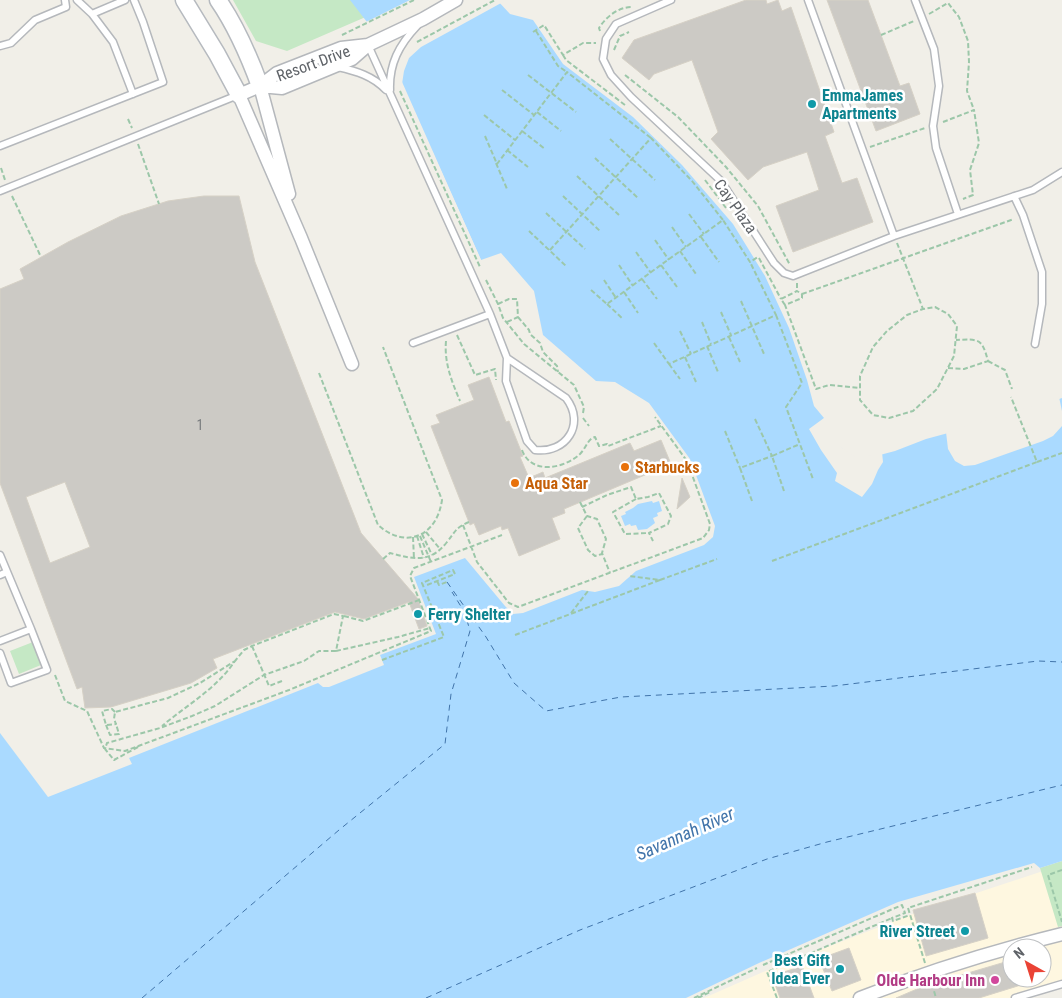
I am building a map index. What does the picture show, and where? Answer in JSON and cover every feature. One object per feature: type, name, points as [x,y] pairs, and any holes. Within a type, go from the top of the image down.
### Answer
[{"type":"street","points":[[184,0],[217,54],[239,95],[301,238],[352,364]]},
{"type":"street","points":[[218,0],[227,12],[250,59],[260,86],[301,238]]},
{"type":"street","name":"Resort Drive","points":[[260,86],[282,88],[334,66],[352,58],[368,45],[423,19],[456,0]]},
{"type":"street","name":"Resort Drive","points":[[239,95],[260,86],[277,72],[341,48],[368,45]]},
{"type":"street","points":[[860,998],[971,959],[1062,934]]},
{"type":"lane","points":[[0,46],[11,42],[35,20],[66,7],[64,0]]},
{"type":"lane","points":[[76,0],[92,14],[112,42],[133,94]]},
{"type":"lane","points":[[92,14],[125,0]]},
{"type":"lane","points":[[0,146],[164,82],[134,0]]},
{"type":"lane","points":[[606,42],[616,24],[669,0]]},
{"type":"lane","points":[[808,0],[894,236]]},
{"type":"lane","points":[[915,0],[934,49],[939,86],[933,126],[936,148],[958,214]]},
{"type":"lane","points":[[390,94],[390,79],[394,58],[401,45],[423,19]]},
{"type":"lane","name":"Cay Plaza","points":[[606,42],[602,59],[611,74],[631,97],[721,181],[774,263],[784,273],[796,275],[894,236],[1033,190],[1062,172]]},
{"type":"lane","points":[[368,45],[490,314],[507,358],[506,381],[527,441],[534,450],[544,451],[566,441],[574,426],[574,413],[566,398],[507,358]]},
{"type":"lane","points":[[334,66],[357,71],[369,76],[382,85],[390,94]]},
{"type":"lane","points":[[0,191],[239,95]]},
{"type":"lane","points":[[1014,196],[1023,216],[1042,272],[1042,304],[1035,344]]},
{"type":"lane","points":[[413,343],[490,314]]},
{"type":"lane","points":[[0,555],[47,670],[11,683],[0,654]]},
{"type":"lane","points":[[0,575],[7,572]]},
{"type":"lane","points":[[0,641],[31,629]]},
{"type":"lane","points":[[1015,998],[1062,984]]},
{"type":"path","points":[[341,36],[414,0]]},
{"type":"path","points":[[414,43],[495,0]]},
{"type":"path","points":[[946,0],[959,17],[968,41],[967,91],[974,110],[979,143],[970,170],[973,195],[954,203]]},
{"type":"path","points":[[881,34],[922,18],[948,3]]},
{"type":"path","points":[[626,105],[566,60],[544,25],[534,32],[558,66],[651,138],[692,181],[723,220],[750,262],[776,315],[802,383],[786,407],[814,479]]},
{"type":"path","points":[[563,55],[583,43],[617,42]]},
{"type":"path","points":[[496,163],[567,72]]},
{"type":"path","points":[[528,74],[576,112]]},
{"type":"path","points":[[398,86],[481,270]]},
{"type":"path","points":[[502,90],[534,115]]},
{"type":"path","points":[[862,150],[974,110]]},
{"type":"path","points":[[537,112],[561,131]]},
{"type":"path","points":[[484,115],[515,140]]},
{"type":"path","points":[[128,119],[134,134]]},
{"type":"path","points":[[522,131],[545,149]]},
{"type":"path","points":[[485,136],[507,189]]},
{"type":"path","points":[[550,250],[651,138]]},
{"type":"path","points":[[610,139],[655,180]]},
{"type":"path","points":[[137,141],[159,204]]},
{"type":"path","points":[[507,150],[528,168]]},
{"type":"path","points":[[595,158],[638,198]]},
{"type":"path","points":[[1,168],[8,188],[42,257]]},
{"type":"path","points":[[577,176],[619,215]]},
{"type":"path","points":[[704,179],[727,209]]},
{"type":"path","points":[[563,196],[601,232]]},
{"type":"path","points":[[546,213],[585,249]]},
{"type":"path","points":[[689,214],[704,234]]},
{"type":"path","points":[[781,299],[797,291],[802,294],[1023,216]]},
{"type":"path","points":[[607,304],[723,220]]},
{"type":"path","points":[[672,227],[686,247]]},
{"type":"path","points":[[529,231],[566,266]]},
{"type":"path","points":[[894,236],[923,308]]},
{"type":"path","points":[[701,237],[719,262]]},
{"type":"path","points":[[655,240],[669,260]]},
{"type":"path","points":[[680,251],[696,274]]},
{"type":"path","points":[[636,252],[651,273]]},
{"type":"path","points":[[758,257],[785,305],[816,389],[828,385],[860,388]]},
{"type":"path","points":[[750,262],[754,259]]},
{"type":"path","points":[[618,265],[633,286]]},
{"type":"path","points":[[661,265],[677,287]]},
{"type":"path","points":[[484,277],[503,318],[524,344],[574,385],[584,407],[583,419],[589,426]]},
{"type":"path","points":[[642,279],[656,299]]},
{"type":"path","points":[[604,280],[616,298]]},
{"type":"path","points":[[591,290],[623,319]]},
{"type":"path","points":[[624,292],[638,313]]},
{"type":"path","points":[[785,305],[798,301],[802,298],[802,294]]},
{"type":"path","points":[[498,304],[509,299],[517,299],[518,317],[530,334],[540,343],[543,352],[557,366],[558,373]]},
{"type":"path","points":[[741,301],[764,354]]},
{"type":"path","points":[[934,307],[948,314],[956,326],[954,356],[937,389],[913,411],[889,418],[873,415],[860,400],[860,376],[873,347],[887,331],[908,315],[923,308],[934,307]]},
{"type":"path","points":[[721,312],[740,362]]},
{"type":"path","points":[[669,364],[776,315]]},
{"type":"path","points":[[506,322],[518,317]]},
{"type":"path","points":[[702,322],[711,344]]},
{"type":"path","points":[[680,331],[691,354]]},
{"type":"path","points":[[956,340],[979,342],[984,346],[988,361]]},
{"type":"path","points":[[654,343],[680,380]]},
{"type":"path","points":[[707,346],[718,372]]},
{"type":"path","points":[[319,373],[378,525],[390,534],[412,537],[420,535],[426,532],[438,517],[442,500],[383,347]]},
{"type":"path","points":[[685,356],[696,382]]},
{"type":"path","points":[[948,368],[964,369],[988,361],[1005,370],[1012,389]]},
{"type":"path","points":[[1011,397],[1037,462]]},
{"type":"path","points":[[463,525],[477,562],[509,603],[518,607],[703,538],[709,530],[710,524],[687,461],[655,417]]},
{"type":"path","points":[[755,419],[772,456],[784,491]]},
{"type":"path","points":[[725,431],[752,501]]},
{"type":"path","points":[[740,468],[800,444]]},
{"type":"path","points":[[772,561],[1062,453]]},
{"type":"path","points":[[582,507],[607,495],[632,487],[636,499]]},
{"type":"path","points":[[659,493],[671,516],[668,524],[649,533],[625,534],[613,512],[636,499],[648,498],[659,493]]},
{"type":"path","points":[[580,502],[587,516],[597,518],[606,539],[602,553],[610,573]]},
{"type":"path","points":[[587,516],[578,528],[588,550],[596,556],[602,553]]},
{"type":"path","points":[[383,559],[390,553],[414,559],[429,557],[440,549],[457,527],[469,522]]},
{"type":"path","points":[[426,532],[440,549]]},
{"type":"path","points":[[649,533],[653,541]]},
{"type":"path","points":[[420,535],[432,555]]},
{"type":"path","points":[[420,535],[431,562]]},
{"type":"path","points":[[420,535],[424,558]]},
{"type":"path","points":[[430,628],[410,576],[414,568],[502,535]]},
{"type":"path","points":[[412,537],[414,559]]},
{"type":"path","points":[[515,635],[717,559]]},
{"type":"path","points":[[414,586],[453,570],[454,574],[427,585]]},
{"type":"path","points":[[629,576],[660,580]]},
{"type":"path","points":[[437,581],[439,585],[447,582]]},
{"type":"path","points":[[382,660],[444,637],[422,583]]},
{"type":"path","points":[[571,613],[588,591]]},
{"type":"path","points":[[160,728],[195,702],[226,675],[244,650],[252,646],[334,614],[363,621],[419,600]]},
{"type":"path","points":[[336,651],[343,616]]},
{"type":"path","points":[[105,748],[107,743],[160,728],[215,706],[264,675],[304,661],[319,651],[336,651],[398,638],[430,628]]},
{"type":"path","points":[[105,748],[125,750],[144,744],[289,690],[431,630],[430,628]]},
{"type":"path","points":[[252,646],[269,686],[282,681]]},
{"type":"path","points":[[115,712],[114,719],[119,734],[110,735],[102,711],[112,709],[115,712],[168,698],[200,683],[235,661]]},
{"type":"path","points":[[47,670],[56,676],[66,701],[87,711],[104,748],[114,760],[144,744]]},
{"type":"path","points":[[106,725],[116,724]]},
{"type":"path","points":[[928,973],[908,908],[1032,867]]},
{"type":"path","points":[[1062,870],[1048,875],[1062,922]]},
{"type":"path","points":[[764,965],[902,905],[906,913],[767,972],[777,998]]},
{"type":"path","points":[[892,918],[893,921],[910,915]]},
{"type":"path","points":[[694,998],[757,968]]},
{"type":"path","points":[[698,998],[711,990]]},
{"type":"shaded area","name":"River Street","points":[[1040,872],[1062,878],[1062,985],[1026,998],[704,998],[763,972],[910,915]]},
{"type":"green space","points":[[233,0],[405,0],[287,51],[256,41]]},
{"type":"green space","points":[[33,642],[41,665],[19,674],[10,651]]},
{"type":"green space","points":[[1062,861],[1062,926],[1058,927],[1040,868]]},
{"type":"water","name":"Savannah River","points":[[350,0],[497,0],[510,14],[533,20],[563,64],[633,117],[682,165],[733,224],[765,276],[789,328],[814,406],[824,418],[820,430],[857,461],[895,451],[926,439],[1000,419],[1062,398],[1062,861],[1040,868],[1034,863],[898,902],[759,963],[686,998],[0,998],[0,733],[48,797],[132,764],[129,758],[318,683],[323,687],[329,687],[384,665],[380,655],[436,634],[414,577],[465,558],[513,614],[523,613],[582,590],[595,592],[619,586],[636,571],[704,545],[713,537],[715,526],[690,459],[649,403],[615,382],[596,381],[543,335],[534,291],[501,253],[481,260],[387,48]]},
{"type":"water","points":[[652,501],[653,503],[659,501],[662,511],[653,518],[655,523],[647,529],[638,530],[636,525],[631,526],[630,524],[625,526],[621,516],[626,514],[625,512],[638,504]]},
{"type":"pier","points":[[410,0],[501,0],[503,2],[421,47],[409,58],[402,84],[482,262],[478,261],[385,50],[364,23]]},
{"type":"pier","points":[[1059,397],[1062,411],[1062,426],[1053,436],[1043,441],[975,465],[964,466],[955,461],[948,449],[946,432]]},
{"type":"pier","points":[[824,418],[826,419],[823,429],[841,447],[858,459],[882,452],[883,462],[872,484],[862,497],[835,481],[837,473],[809,429]]},
{"type":"building","name":"EmmaJames Apartments","points":[[746,0],[766,0],[767,4],[778,0],[782,11],[791,7],[834,132],[825,136],[842,183],[857,178],[873,222],[793,252],[776,206],[819,190],[807,152],[763,167],[748,180],[711,139],[718,132],[692,60],[654,74],[649,80],[622,58],[634,40]]},
{"type":"building","name":"EmmaJames Apartments","points":[[827,0],[868,0],[900,86],[909,83],[920,114],[876,131]]},
{"type":"building","points":[[204,196],[239,196],[255,262],[361,533],[418,599],[427,626],[419,629],[409,602],[364,619],[335,612],[213,659],[217,668],[191,683],[111,707],[85,708],[82,687],[77,689],[0,483],[0,289],[24,279],[20,269],[68,242],[121,216],[168,201]],"holes":[[[65,482],[90,547],[50,563],[26,497]]]},
{"type":"building","points":[[489,377],[506,422],[509,421],[523,456],[520,457],[529,478],[543,472],[545,478],[630,443],[634,451],[661,440],[671,464],[564,509],[565,513],[552,518],[560,539],[519,556],[508,528],[502,530],[501,526],[479,535],[474,523],[470,525],[431,426],[440,423],[436,415],[474,400],[468,385]]},
{"type":"building","points":[[682,478],[690,497],[677,509]]},
{"type":"building","points":[[975,893],[988,938],[926,956],[913,910]]},
{"type":"building","name":"Best Gift Idea Ever","points":[[849,948],[861,980],[832,991],[819,959]]},
{"type":"building","points":[[1002,963],[1002,988],[1011,988],[979,998],[896,998],[924,986]]},
{"type":"building","points":[[802,966],[814,998],[780,998],[772,976]]},
{"type":"ferry route","points":[[447,582],[486,637],[514,683],[546,711],[621,697],[834,686],[1038,661],[1062,662]]},
{"type":"ferry route","points":[[142,998],[339,830],[445,744],[451,694],[470,631],[465,613],[452,592]]},
{"type":"ferry route","points":[[426,998],[580,930],[767,859],[827,842],[1062,785]]},
{"type":"place","name":"EmmaJames Apartments","points":[[812,104]]},
{"type":"place","name":"Starbucks","points":[[625,467]]},
{"type":"place","name":"Aqua Star","points":[[515,483]]},
{"type":"place","name":"Ferry Shelter","points":[[418,614]]},
{"type":"place","name":"River Street","points":[[965,931]]},
{"type":"place","name":"Best Gift Idea Ever","points":[[840,969]]},
{"type":"place","name":"Olde Harbour Inn","points":[[995,980]]}]
